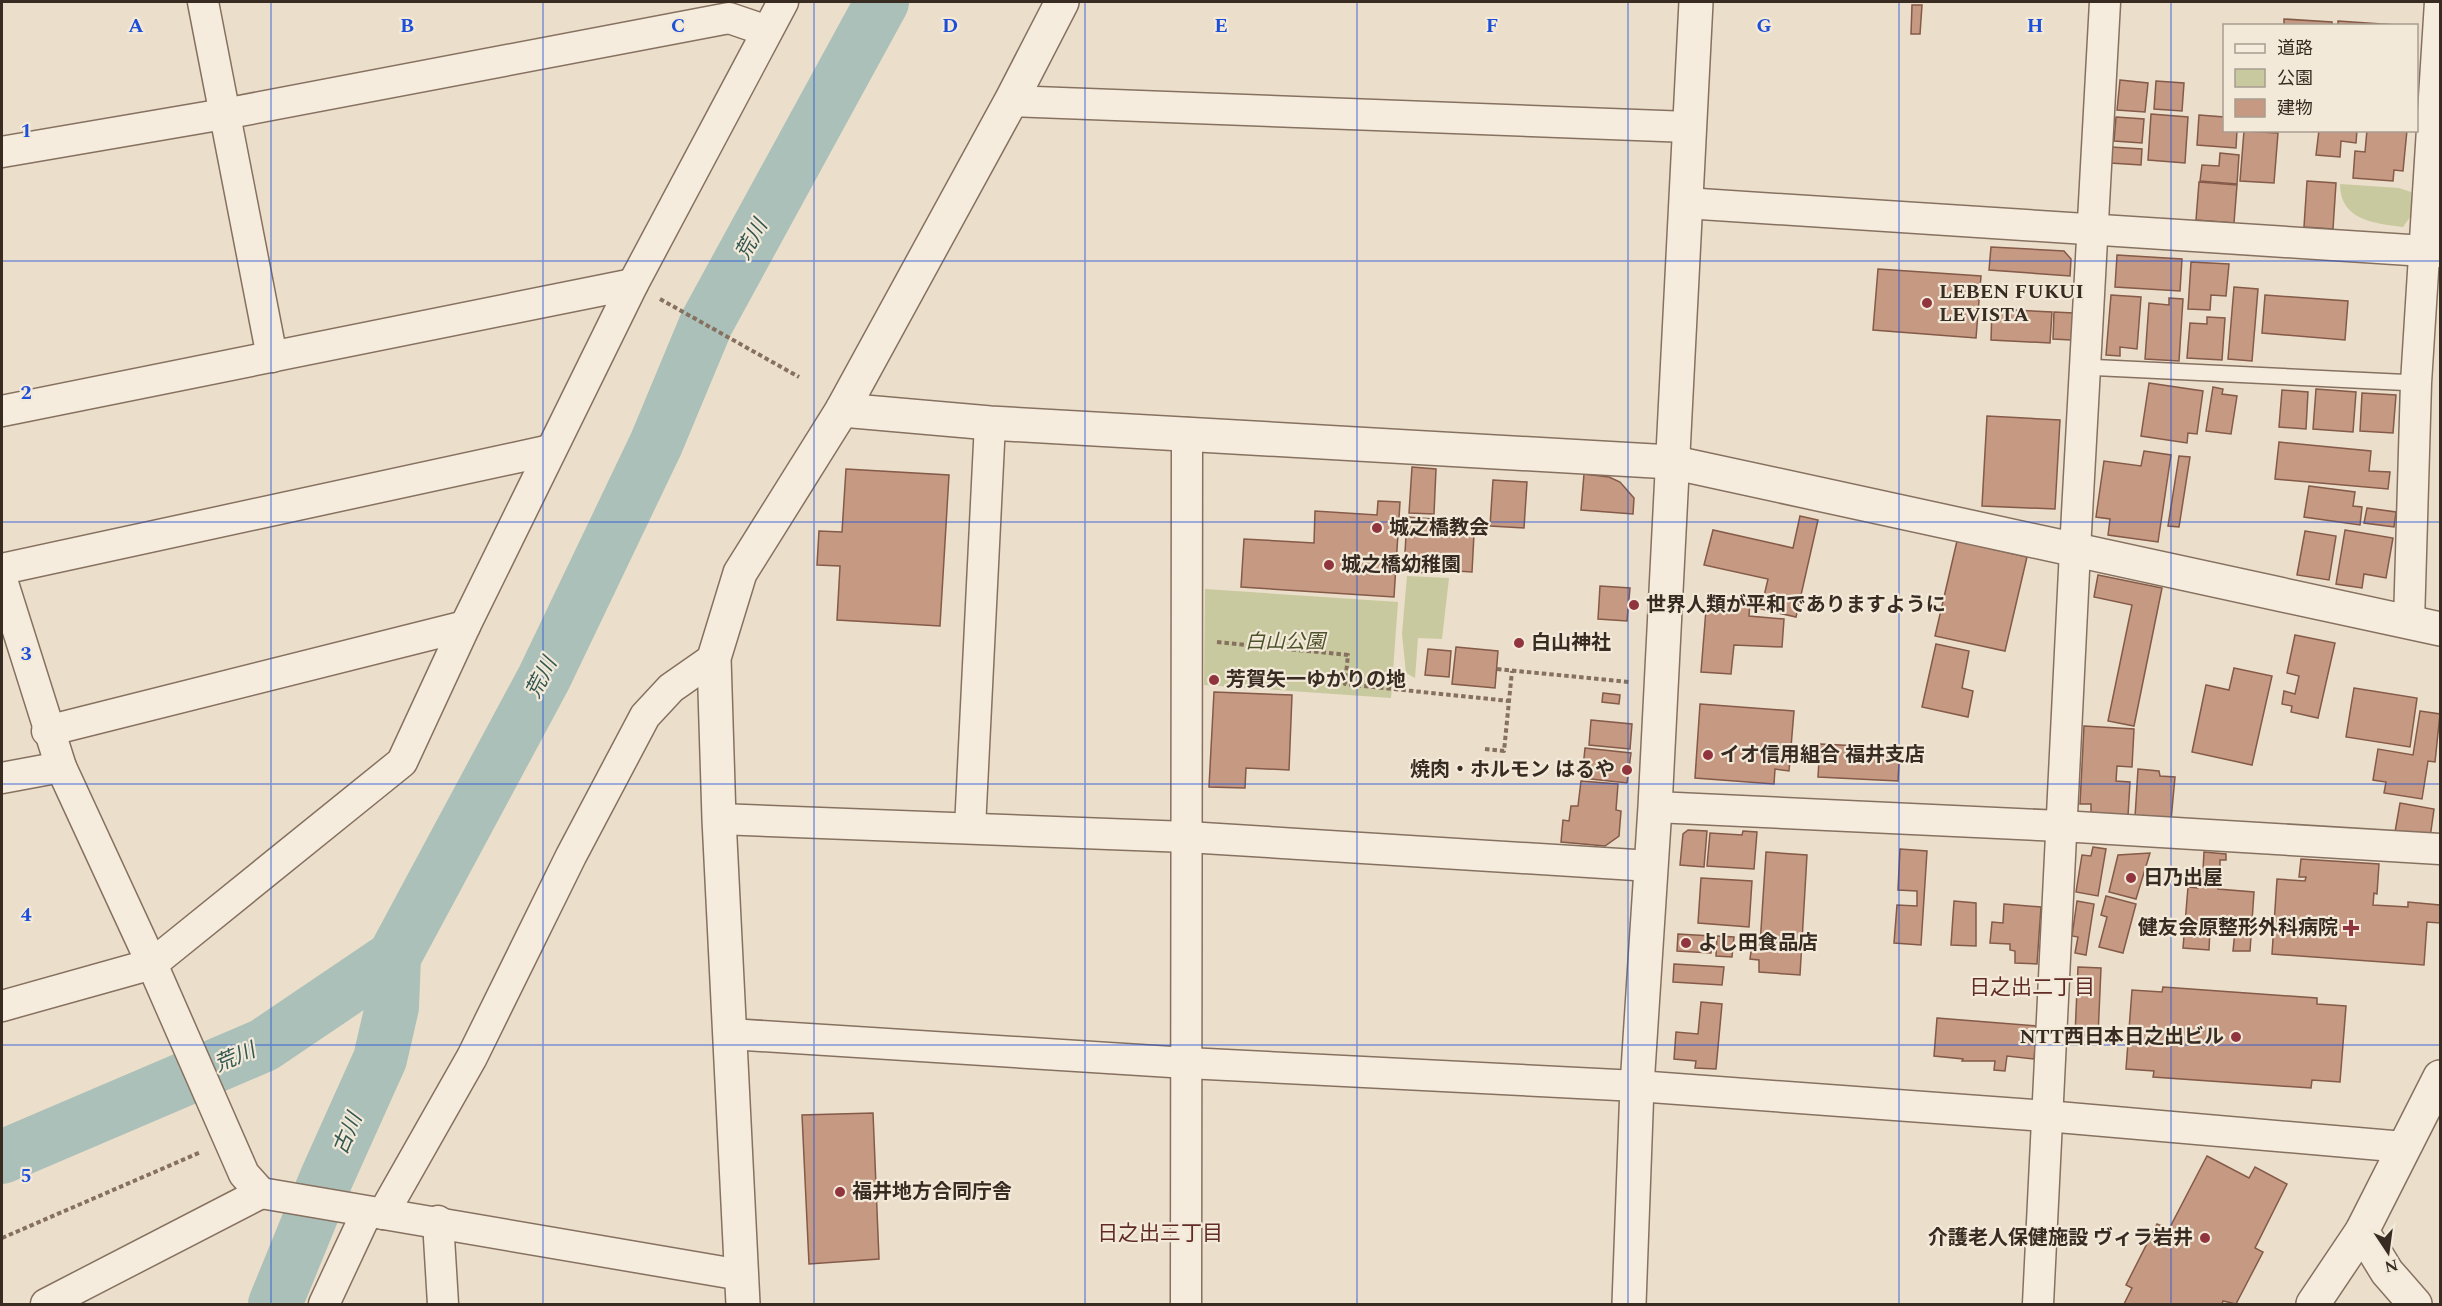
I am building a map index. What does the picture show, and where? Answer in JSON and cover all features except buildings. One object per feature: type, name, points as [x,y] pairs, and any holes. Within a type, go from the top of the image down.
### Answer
[{"type":"street","points":[[203,2],[272,357]]},
{"type":"street","points":[[2,1006],[152,964],[402,762],[551,450],[644,290],[766,32],[783,2]]},
{"type":"street","points":[[2,580],[47,731],[61,767],[152,964],[244,1174],[275,1195],[366,1212],[438,1221],[742,1290],[719,819],[714,658],[740,573],[842,410],[1011,101],[1062,2]]},
{"type":"street","points":[[1629,1305],[1637,1086],[1655,807],[1696,2]]},
{"type":"street","points":[[2038,1305],[2084,367],[2105,2]]},
{"type":"street","points":[[2409,622],[2416,383],[2433,252],[2440,2]]},
{"type":"street","points":[[2,152],[224,114],[729,18],[766,32]]},
{"type":"street","points":[[1011,101],[1689,127]]},
{"type":"street","points":[[1685,203],[2433,252]]},
{"type":"street","points":[[2,411],[272,357],[644,290]]},
{"type":"street","points":[[842,410],[990,423],[1671,462],[2440,629]]},
{"type":"street","points":[[970,828],[990,423]]},
{"type":"street","points":[[1186,1305],[1187,433]]},
{"type":"street","points":[[2,569],[551,450]]},
{"type":"street","points":[[47,731],[465,626]]},
{"type":"street","points":[[324,1305],[366,1212],[472,1057],[571,856],[645,716],[671,688],[714,658]]},
{"type":"street","points":[[2,778],[61,767]]},
{"type":"street","points":[[1655,807],[2061,826],[2440,849]]},
{"type":"street","points":[[719,819],[1187,837],[1651,866]]},
{"type":"street","points":[[730,1034],[1187,1063],[1637,1086],[2046,1116],[2404,1147]]},
{"type":"street","points":[[2313,1305],[2362,1231],[2440,1077]]},
{"type":"street","points":[[46,1305],[275,1195]]},
{"type":"street","points":[[438,1221],[443,1305]]},
{"type":"street","points":[[2362,1231],[2386,1272],[2415,1305]]},
{"type":"lane","points":[[2084,367],[2416,383]]},
{"type":"path","points":[[644,290],[799,377]]},
{"type":"path","points":[[1187,639],[1348,655],[1345,684],[1509,700]]},
{"type":"path","points":[[1497,669],[1660,686]]},
{"type":"path","points":[[1485,749],[1504,751],[1512,671]]},
{"type":"path","points":[[2,1238],[230,1140]]},
{"type":"green space","points":[[2340,184],[2399,188],[2411,192],[2413,213],[2403,227],[2360,218],[2346,205],[2341,196]]},
{"type":"green space","points":[[1407,576],[1449,578],[1442,639],[1418,638],[1415,678],[1406,673],[1402,634]]},
{"type":"green space","name":"白山公園","points":[[1205,589],[1398,602],[1391,698],[1204,685]]},
{"type":"waterway","name":"荒川","points":[[2,1157],[264,1045],[394,957],[544,678],[656,444],[706,324],[882,2]]},
{"type":"waterway","name":"古川","points":[[275,1304],[327,1177],[380,1059],[392,1007],[394,957]]},
{"type":"place","name":"LEBEN FUKUI LEVISTA","points":[[1927,303]]},
{"type":"place","name":"城之橋教会","points":[[1377,528]]},
{"type":"place","name":"城之橋幼稚園","points":[[1329,565]]},
{"type":"place","name":"世界人類が平和でありますように","points":[[1634,605]]},
{"type":"place","name":"白山神社","points":[[1519,643]]},
{"type":"place","name":"芳賀矢一ゆかりの地","points":[[1214,680]]},
{"type":"place","name":"イオ信用組合 福井支店","points":[[1708,755]]},
{"type":"place","name":"焼肉・ホルモン はるや","points":[[1627,770]]},
{"type":"place","name":"日乃出屋","points":[[2131,878]]},
{"type":"place","name":"健友会原整形外科病院","points":[[2351,928]]},
{"type":"place","name":"よし田食品店","points":[[1686,943]]},
{"type":"place","name":"NTT西日本日之出ビル","points":[[2236,1037]]},
{"type":"place","name":"福井地方合同庁舎","points":[[840,1192]]},
{"type":"place","name":"介護老人保健施設 ヴィラ岩井","points":[[2205,1238]]},
{"type":"district","name":"日之出二丁目","points":[[2032,988]]},
{"type":"district","name":"日之出三丁目","points":[[1160,1234]]}]
